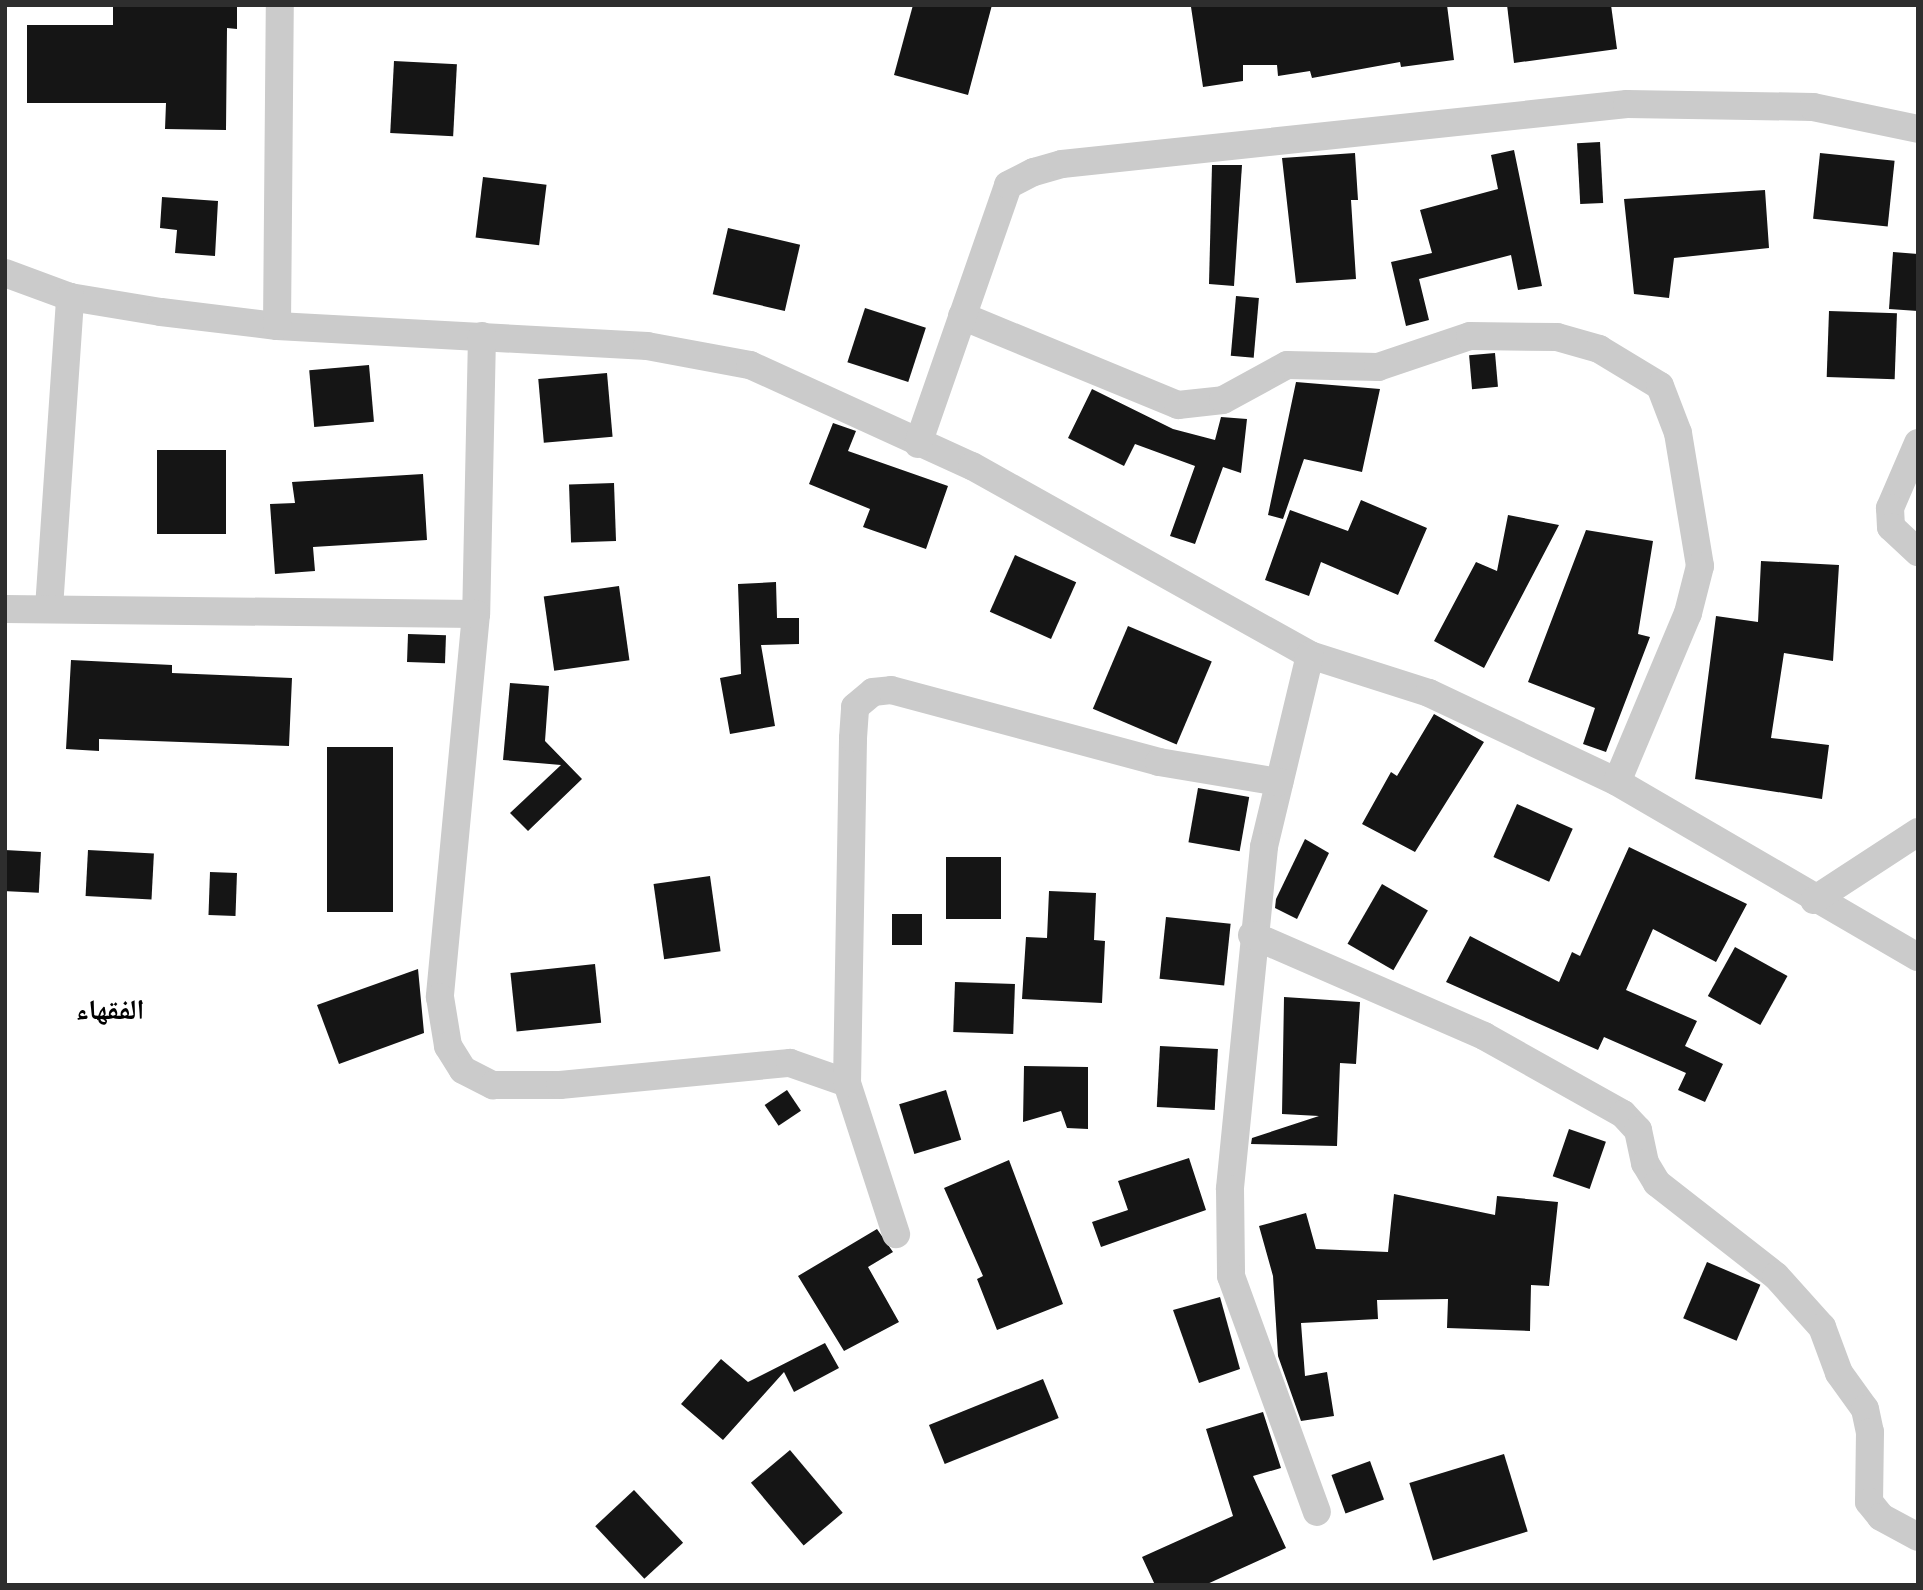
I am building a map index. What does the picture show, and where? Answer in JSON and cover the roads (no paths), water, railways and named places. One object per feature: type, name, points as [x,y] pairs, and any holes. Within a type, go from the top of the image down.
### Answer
[{"type":"street","points":[[277,326],[280,5]]},
{"type":"street","points":[[918,444],[1008,185],[1062,164],[1627,104],[1813,107],[1918,129]]},
{"type":"street","points":[[5,273],[70,297],[277,326],[647,346],[750,365],[918,444],[972,466],[1310,655],[1458,705],[1617,782],[1814,900],[1918,957]]},
{"type":"street","points":[[49,608],[70,297]]},
{"type":"street","points":[[962,316],[1178,405],[1223,400],[1287,365],[1378,367],[1470,335],[1557,337],[1599,349],[1660,386],[1678,433],[1700,566],[1688,613],[1617,782]]},
{"type":"street","points":[[482,336],[476,614],[440,998],[448,1046],[463,1070],[493,1085],[560,1085],[790,1063],[847,1083]]},
{"type":"street","points":[[1918,443],[1890,508],[1891,527],[1918,552]]},
{"type":"street","points":[[5,609],[476,614]]},
{"type":"street","points":[[1310,655],[1279,782],[1252,935],[1230,1189],[1231,1276],[1317,1512]]},
{"type":"street","points":[[896,1234],[847,1083],[855,707],[873,692],[891,690],[1159,762],[1279,782]]},
{"type":"street","points":[[1814,900],[1918,832]]},
{"type":"street","points":[[1252,935],[1484,1036],[1623,1114],[1637,1130],[1657,1184],[1776,1276],[1822,1327],[1839,1373],[1865,1409],[1870,1433],[1869,1502],[1881,1517],[1918,1537]]},
{"type":"district","name":"الفقهاء","points":[[110,1009]]}]
